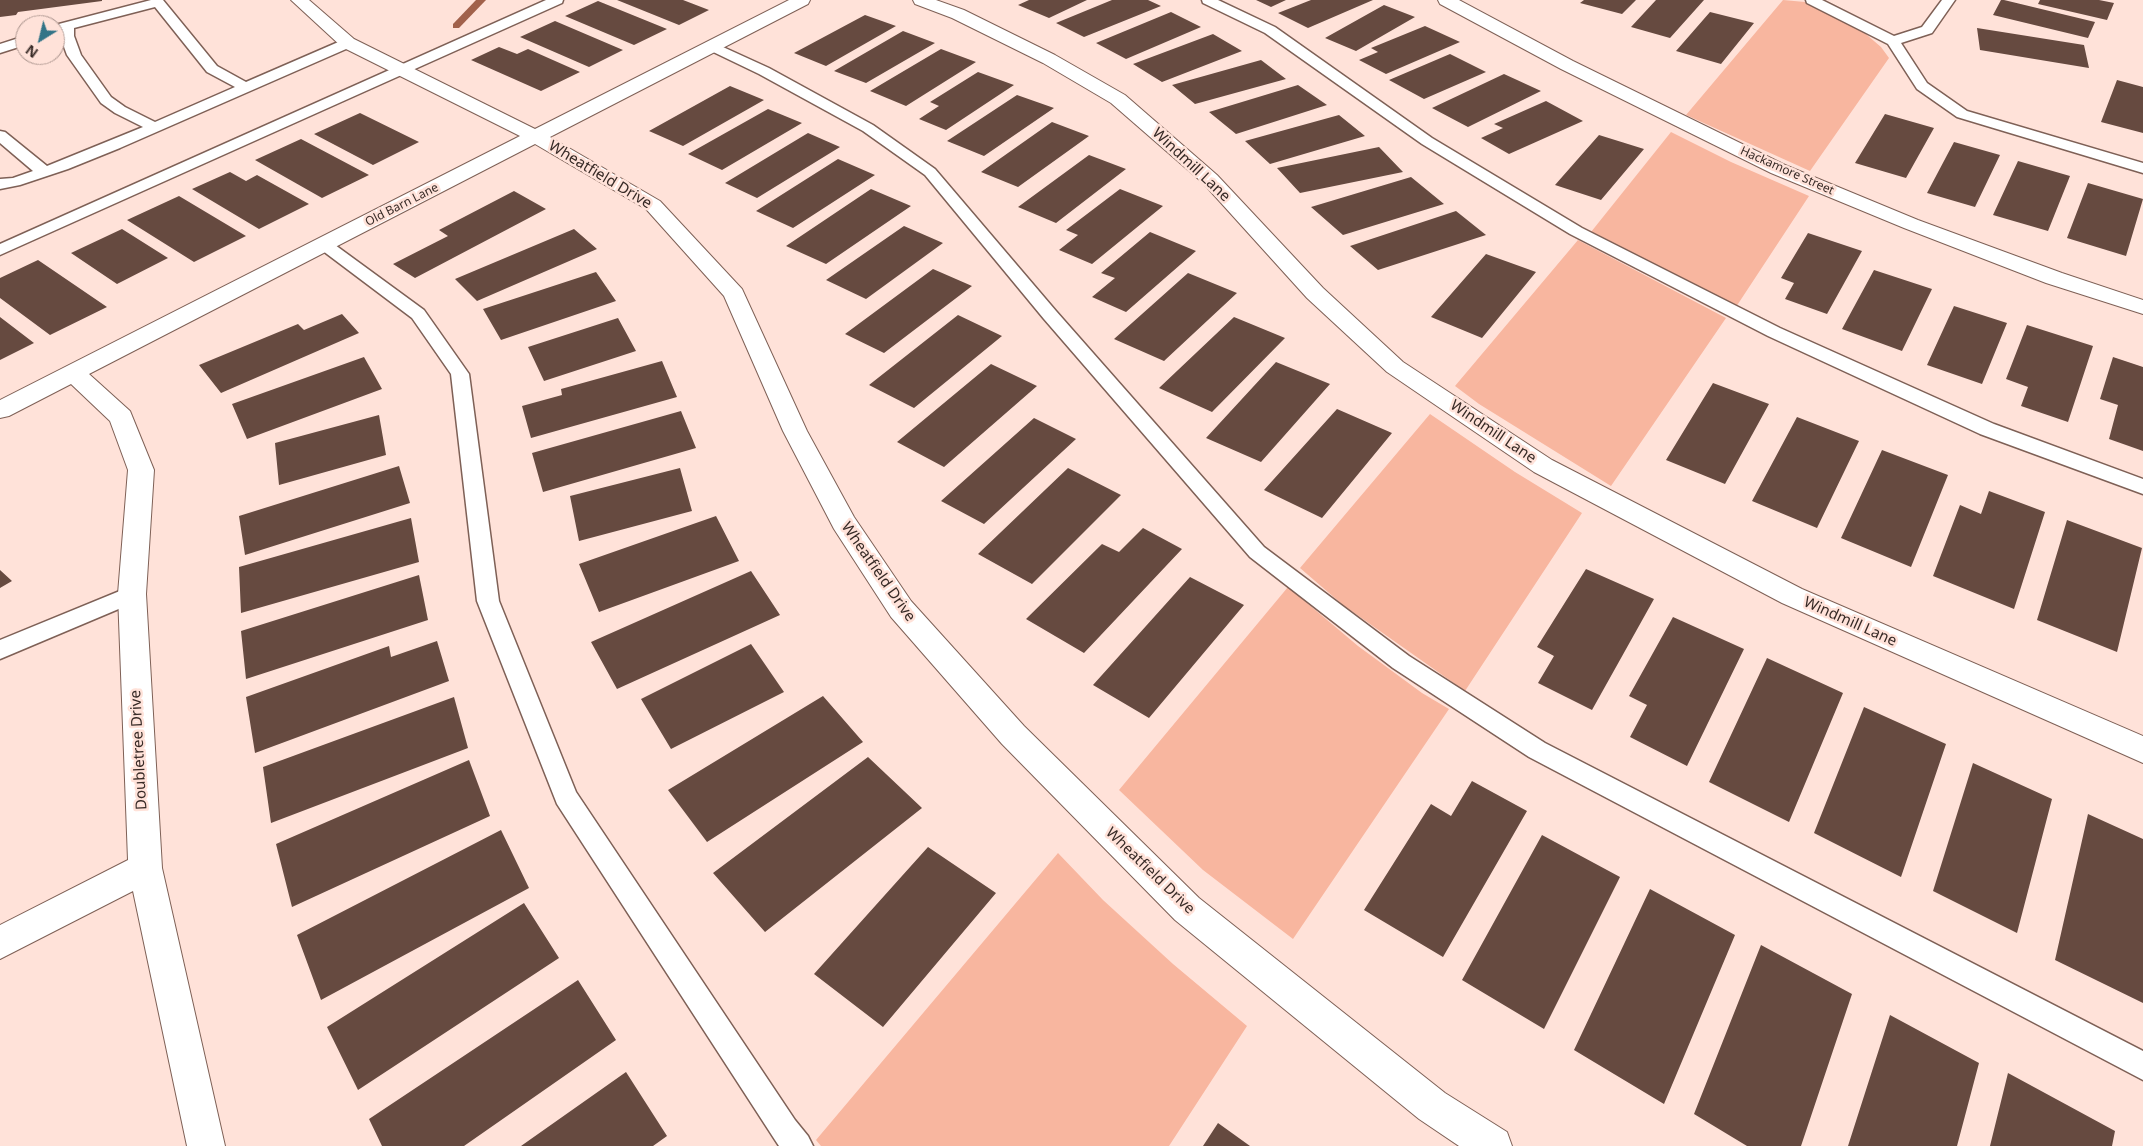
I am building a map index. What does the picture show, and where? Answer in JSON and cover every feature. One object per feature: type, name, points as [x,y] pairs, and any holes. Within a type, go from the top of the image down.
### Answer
[{"type":"street","name":"Wheatfield Drive","points":[[299,0],[348,43],[536,137],[653,205],[734,294],[795,431],[843,522],[901,609],[1013,735],[1188,909],[1432,1106],[1493,1146]]},
{"type":"street","name":"Old Barn Lane","points":[[0,410],[802,0]]},
{"type":"street","name":"Windmill Lane","points":[[921,0],[958,14],[1049,59],[1118,99],[1210,179],[1315,293],[1395,367],[1543,466],[1792,596],[2143,750]]},
{"type":"street","name":"Hackamore Street","points":[[1446,0],[1567,65],[1778,169],[1929,231],[2054,278],[2143,307]]},
{"type":"street","name":"Doubletree Drive","points":[[74,372],[121,417],[141,470],[132,594],[145,868],[206,1146]]},
{"type":"street","points":[[0,943],[145,868]]},
{"type":"lane","points":[[0,250],[557,0]]},
{"type":"lane","points":[[1208,0],[1270,30],[1428,141],[1576,231],[1774,332],[1987,428],[2143,487]]},
{"type":"lane","points":[[1812,0],[1893,41],[1922,86],[1962,114],[2143,168]]},
{"type":"lane","points":[[1893,41],[1927,30],[1949,0]]},
{"type":"lane","points":[[65,26],[158,1],[212,69],[246,88]]},
{"type":"lane","points":[[65,32],[74,55],[106,100],[120,110],[155,128]]},
{"type":"lane","points":[[0,184],[15,182],[63,166],[155,128],[348,43]]},
{"type":"lane","points":[[0,49],[15,44]]},
{"type":"lane","points":[[712,46],[764,71],[868,128],[930,172],[1050,315],[1257,552],[1401,662],[1537,750],[2143,1066]]},
{"type":"lane","points":[[0,134],[44,172]]},
{"type":"lane","points":[[325,245],[418,314],[460,374],[488,601],[566,797],[785,1130],[798,1146]]},
{"type":"lane","points":[[0,650],[132,594]]},
{"type":"shaded area","points":[[1783,0],[1805,2],[1860,29],[1881,47],[1889,58],[1810,171],[1686,115]]},
{"type":"shaded area","points":[[1671,132],[1731,162],[1809,196],[1736,307],[1591,232]]},
{"type":"shaded area","points":[[1578,240],[1726,318],[1611,486],[1479,404],[1455,386]]},
{"type":"shaded area","points":[[1430,414],[1515,472],[1582,513],[1465,691],[1343,605],[1300,568]]},
{"type":"shaded area","points":[[1288,587],[1358,646],[1422,693],[1449,709],[1293,939],[1203,870],[1119,790]]},
{"type":"shaded area","points":[[1058,853],[1103,900],[1173,964],[1247,1026],[1169,1146],[821,1146],[816,1140]]},
{"type":"building","points":[[0,0],[102,0],[18,12],[16,15],[0,17]]},
{"type":"building","points":[[617,0],[683,0],[709,10],[679,25]]},
{"type":"building","points":[[1029,0],[1087,0],[1049,18],[1018,5]]},
{"type":"building","points":[[1112,0],[1148,0],[1161,6],[1084,37],[1056,23]]},
{"type":"building","points":[[1256,0],[1286,0],[1271,7]]},
{"type":"building","points":[[1311,0],[1373,0],[1308,28],[1278,13]]},
{"type":"building","points":[[1584,0],[1636,0],[1622,14],[1580,3]]},
{"type":"building","points":[[1656,0],[1704,0],[1670,38],[1631,27]]},
{"type":"building","points":[[2001,0],[2095,22],[2088,38],[1993,15]]},
{"type":"building","points":[[2040,0],[2099,0],[2114,3],[2107,20],[2038,4]]},
{"type":"building","points":[[598,1],[667,29],[634,45],[565,16]]},
{"type":"building","points":[[1384,5],[1415,17],[1356,51],[1325,38]]},
{"type":"building","points":[[1171,12],[1201,27],[1126,59],[1096,43]]},
{"type":"building","points":[[1710,12],[1754,23],[1721,64],[1676,51]]},
{"type":"building","points":[[865,15],[896,26],[826,66],[794,53]]},
{"type":"building","points":[[555,21],[623,50],[589,67],[520,37]]},
{"type":"building","points":[[1425,26],[1460,42],[1386,74],[1359,60],[1378,52],[1371,48]]},
{"type":"building","points":[[1977,28],[2084,45],[2089,68],[1980,50]]},
{"type":"building","points":[[903,31],[935,43],[866,83],[834,71]]},
{"type":"building","points":[[1213,34],[1242,51],[1162,82],[1133,64]]},
{"type":"building","points":[[499,47],[517,54],[528,49],[580,72],[541,91],[471,60]]},
{"type":"building","points":[[941,49],[976,62],[906,106],[870,91]]},
{"type":"building","points":[[1450,54],[1486,72],[1424,99],[1389,80]]},
{"type":"building","points":[[1261,60],[1286,79],[1195,104],[1172,85]]},
{"type":"building","points":[[978,72],[1014,85],[946,130],[919,119],[939,106],[930,102]]},
{"type":"building","points":[[1504,74],[1541,91],[1468,127],[1432,108]]},
{"type":"building","points":[[2117,80],[2143,87],[2143,133],[2101,122]]},
{"type":"building","points":[[1298,85],[1327,105],[1236,134],[1209,112]]},
{"type":"building","points":[[730,86],[764,100],[683,146],[649,131]]},
{"type":"building","points":[[1017,95],[1054,108],[984,156],[947,141]]},
{"type":"building","points":[[1546,101],[1583,121],[1509,154],[1481,138],[1503,128],[1494,124]]},
{"type":"building","points":[[768,109],[802,123],[722,170],[688,154]]},
{"type":"building","points":[[360,113],[419,142],[373,165],[314,134]]},
{"type":"building","points":[[1885,114],[1934,128],[1906,178],[1855,163]]},
{"type":"building","points":[[1339,115],[1365,136],[1270,164],[1245,141]]},
{"type":"building","points":[[1052,122],[1089,136],[1018,187],[981,172]]},
{"type":"building","points":[[808,133],[840,147],[757,198],[725,183]]},
{"type":"building","points":[[1599,135],[1644,149],[1601,200],[1555,185]]},
{"type":"building","points":[[301,139],[369,175],[322,198],[255,160]]},
{"type":"building","points":[[1954,142],[2000,155],[1975,207],[1927,193]]},
{"type":"building","points":[[1379,147],[1403,172],[1300,193],[1277,168]]},
{"type":"building","points":[[1089,155],[1126,169],[1056,223],[1018,207]]},
{"type":"building","points":[[838,159],[875,175],[793,228],[756,211]]},
{"type":"building","points":[[2018,161],[2070,176],[2048,231],[1993,215]]},
{"type":"building","points":[[230,172],[246,181],[257,175],[309,204],[259,229],[192,189]]},
{"type":"building","points":[[1411,177],[1444,204],[1343,235],[1311,207]]},
{"type":"building","points":[[2088,183],[2143,199],[2126,256],[2067,238]]},
{"type":"building","points":[[871,189],[911,206],[826,264],[786,246]]},
{"type":"building","points":[[1120,189],[1163,206],[1092,264],[1059,250],[1078,235],[1066,230]]},
{"type":"building","points":[[514,191],[546,209],[415,278],[393,264],[448,236],[439,230]]},
{"type":"building","points":[[179,196],[246,236],[194,262],[127,220]]},
{"type":"building","points":[[1456,211],[1486,235],[1378,270],[1350,246]]},
{"type":"building","points":[[904,226],[943,243],[866,299],[826,280]]},
{"type":"building","points":[[122,229],[168,258],[117,284],[71,253]]},
{"type":"building","points":[[574,229],[597,249],[477,301],[455,279]]},
{"type":"building","points":[[1150,232],[1196,251],[1126,312],[1092,297],[1115,278],[1101,273]]},
{"type":"building","points":[[1808,233],[1862,251],[1827,314],[1785,299],[1794,283],[1781,278]]},
{"type":"building","points":[[1486,254],[1536,272],[1482,338],[1431,317]]},
{"type":"building","points":[[38,260],[107,307],[50,335],[0,298],[0,278]]},
{"type":"building","points":[[933,269],[972,286],[884,353],[845,334]]},
{"type":"building","points":[[1874,270],[1932,289],[1902,351],[1842,329]]},
{"type":"building","points":[[596,272],[616,301],[501,340],[483,309]]},
{"type":"building","points":[[1188,273],[1237,293],[1164,361],[1114,339]]},
{"type":"building","points":[[1954,306],[2007,323],[1982,384],[1927,365]]},
{"type":"building","points":[[342,314],[359,333],[221,393],[199,365],[298,324],[304,330]]},
{"type":"building","points":[[958,315],[1002,336],[914,408],[869,385]]},
{"type":"building","points":[[0,317],[34,343],[0,360]]},
{"type":"building","points":[[1234,317],[1285,338],[1212,412],[1159,388]]},
{"type":"building","points":[[618,318],[636,351],[544,381],[528,347]]},
{"type":"building","points":[[2027,325],[2093,346],[2068,422],[2021,406],[2028,387],[2006,379]]},
{"type":"building","points":[[364,357],[382,389],[247,439],[232,404]]},
{"type":"building","points":[[2113,357],[2143,367],[2143,451],[2109,439],[2118,405],[2100,399]]},
{"type":"building","points":[[662,361],[677,397],[531,438],[522,406],[562,395],[561,389]]},
{"type":"building","points":[[1276,362],[1330,384],[1261,462],[1206,438]]},
{"type":"building","points":[[991,364],[1037,386],[944,467],[897,442]]},
{"type":"building","points":[[1713,383],[1769,404],[1725,484],[1666,460]]},
{"type":"building","points":[[1337,409],[1392,433],[1322,518],[1264,490]]},
{"type":"building","points":[[681,411],[696,448],[543,492],[532,453]]},
{"type":"building","points":[[379,415],[386,455],[279,485],[275,443]]},
{"type":"building","points":[[1797,417],[1859,441],[1817,528],[1752,501]]},
{"type":"building","points":[[1034,418],[1076,439],[984,524],[941,501]]},
{"type":"building","points":[[1882,450],[1948,475],[1911,567],[1841,538]]},
{"type":"building","points":[[399,466],[410,503],[245,555],[239,516]]},
{"type":"building","points":[[680,468],[692,511],[579,541],[570,496]]},
{"type":"building","points":[[1068,468],[1121,495],[1032,584],[978,554]]},
{"type":"building","points":[[1989,491],[2045,512],[2014,609],[1933,576],[1960,505],[1981,514]]},
{"type":"building","points":[[716,516],[739,561],[599,612],[579,564]]},
{"type":"building","points":[[411,518],[419,562],[241,613],[239,567]]},
{"type":"building","points":[[2067,520],[2142,548],[2117,652],[2037,620]]},
{"type":"building","points":[[1143,528],[1182,549],[1084,653],[1026,619],[1102,544],[1119,552]]},
{"type":"building","points":[[1586,569],[1654,599],[1592,710],[1538,683],[1554,656],[1537,647]]},
{"type":"building","points":[[0,570],[12,581],[0,588]]},
{"type":"building","points":[[751,571],[780,615],[617,689],[591,642]]},
{"type":"building","points":[[419,575],[428,620],[246,679],[241,631]]},
{"type":"building","points":[[1190,577],[1244,605],[1149,718],[1093,685]]},
{"type":"building","points":[[1673,617],[1744,649],[1687,766],[1630,737],[1647,705],[1629,696]]},
{"type":"building","points":[[437,641],[449,681],[255,753],[246,697],[389,646],[391,657]]},
{"type":"building","points":[[751,644],[784,692],[671,749],[641,699]]},
{"type":"building","points":[[1767,658],[1843,693],[1789,822],[1709,782]]},
{"type":"building","points":[[823,696],[863,742],[707,842],[668,790]]},
{"type":"building","points":[[454,697],[468,748],[271,823],[263,767]]},
{"type":"building","points":[[1864,707],[1946,744],[1901,877],[1814,833]]},
{"type":"building","points":[[868,757],[922,808],[765,932],[713,873]]},
{"type":"building","points":[[469,760],[490,816],[292,907],[276,844]]},
{"type":"building","points":[[1973,763],[2052,799],[2017,933],[1933,891]]},
{"type":"building","points":[[1472,781],[1527,811],[1443,957],[1364,910],[1431,804],[1451,816]]},
{"type":"building","points":[[2088,814],[2143,839],[2143,1003],[2055,960]]},
{"type":"building","points":[[501,830],[529,888],[321,1000],[297,935]]},
{"type":"building","points":[[1542,835],[1620,877],[1544,1029],[1462,980]]},
{"type":"building","points":[[928,847],[996,893],[883,1027],[814,974]]},
{"type":"building","points":[[1650,889],[1735,935],[1664,1104],[1574,1050]]},
{"type":"building","points":[[524,903],[559,958],[358,1090],[327,1027]]},
{"type":"building","points":[[1761,945],[1852,994],[1801,1146],[1747,1146],[1694,1114]]},
{"type":"building","points":[[578,980],[616,1040],[464,1146],[382,1146],[369,1119]]},
{"type":"building","points":[[1890,1015],[1979,1063],[1957,1146],[1848,1146]]},
{"type":"building","points":[[626,1072],[667,1136],[653,1146],[521,1146]]},
{"type":"building","points":[[2008,1073],[2115,1131],[2112,1146],[1990,1146]]},
{"type":"building","points":[[1218,1123],[1250,1146],[1203,1146]]},
{"type":"waterway","points":[[456,26],[481,0]]}]
